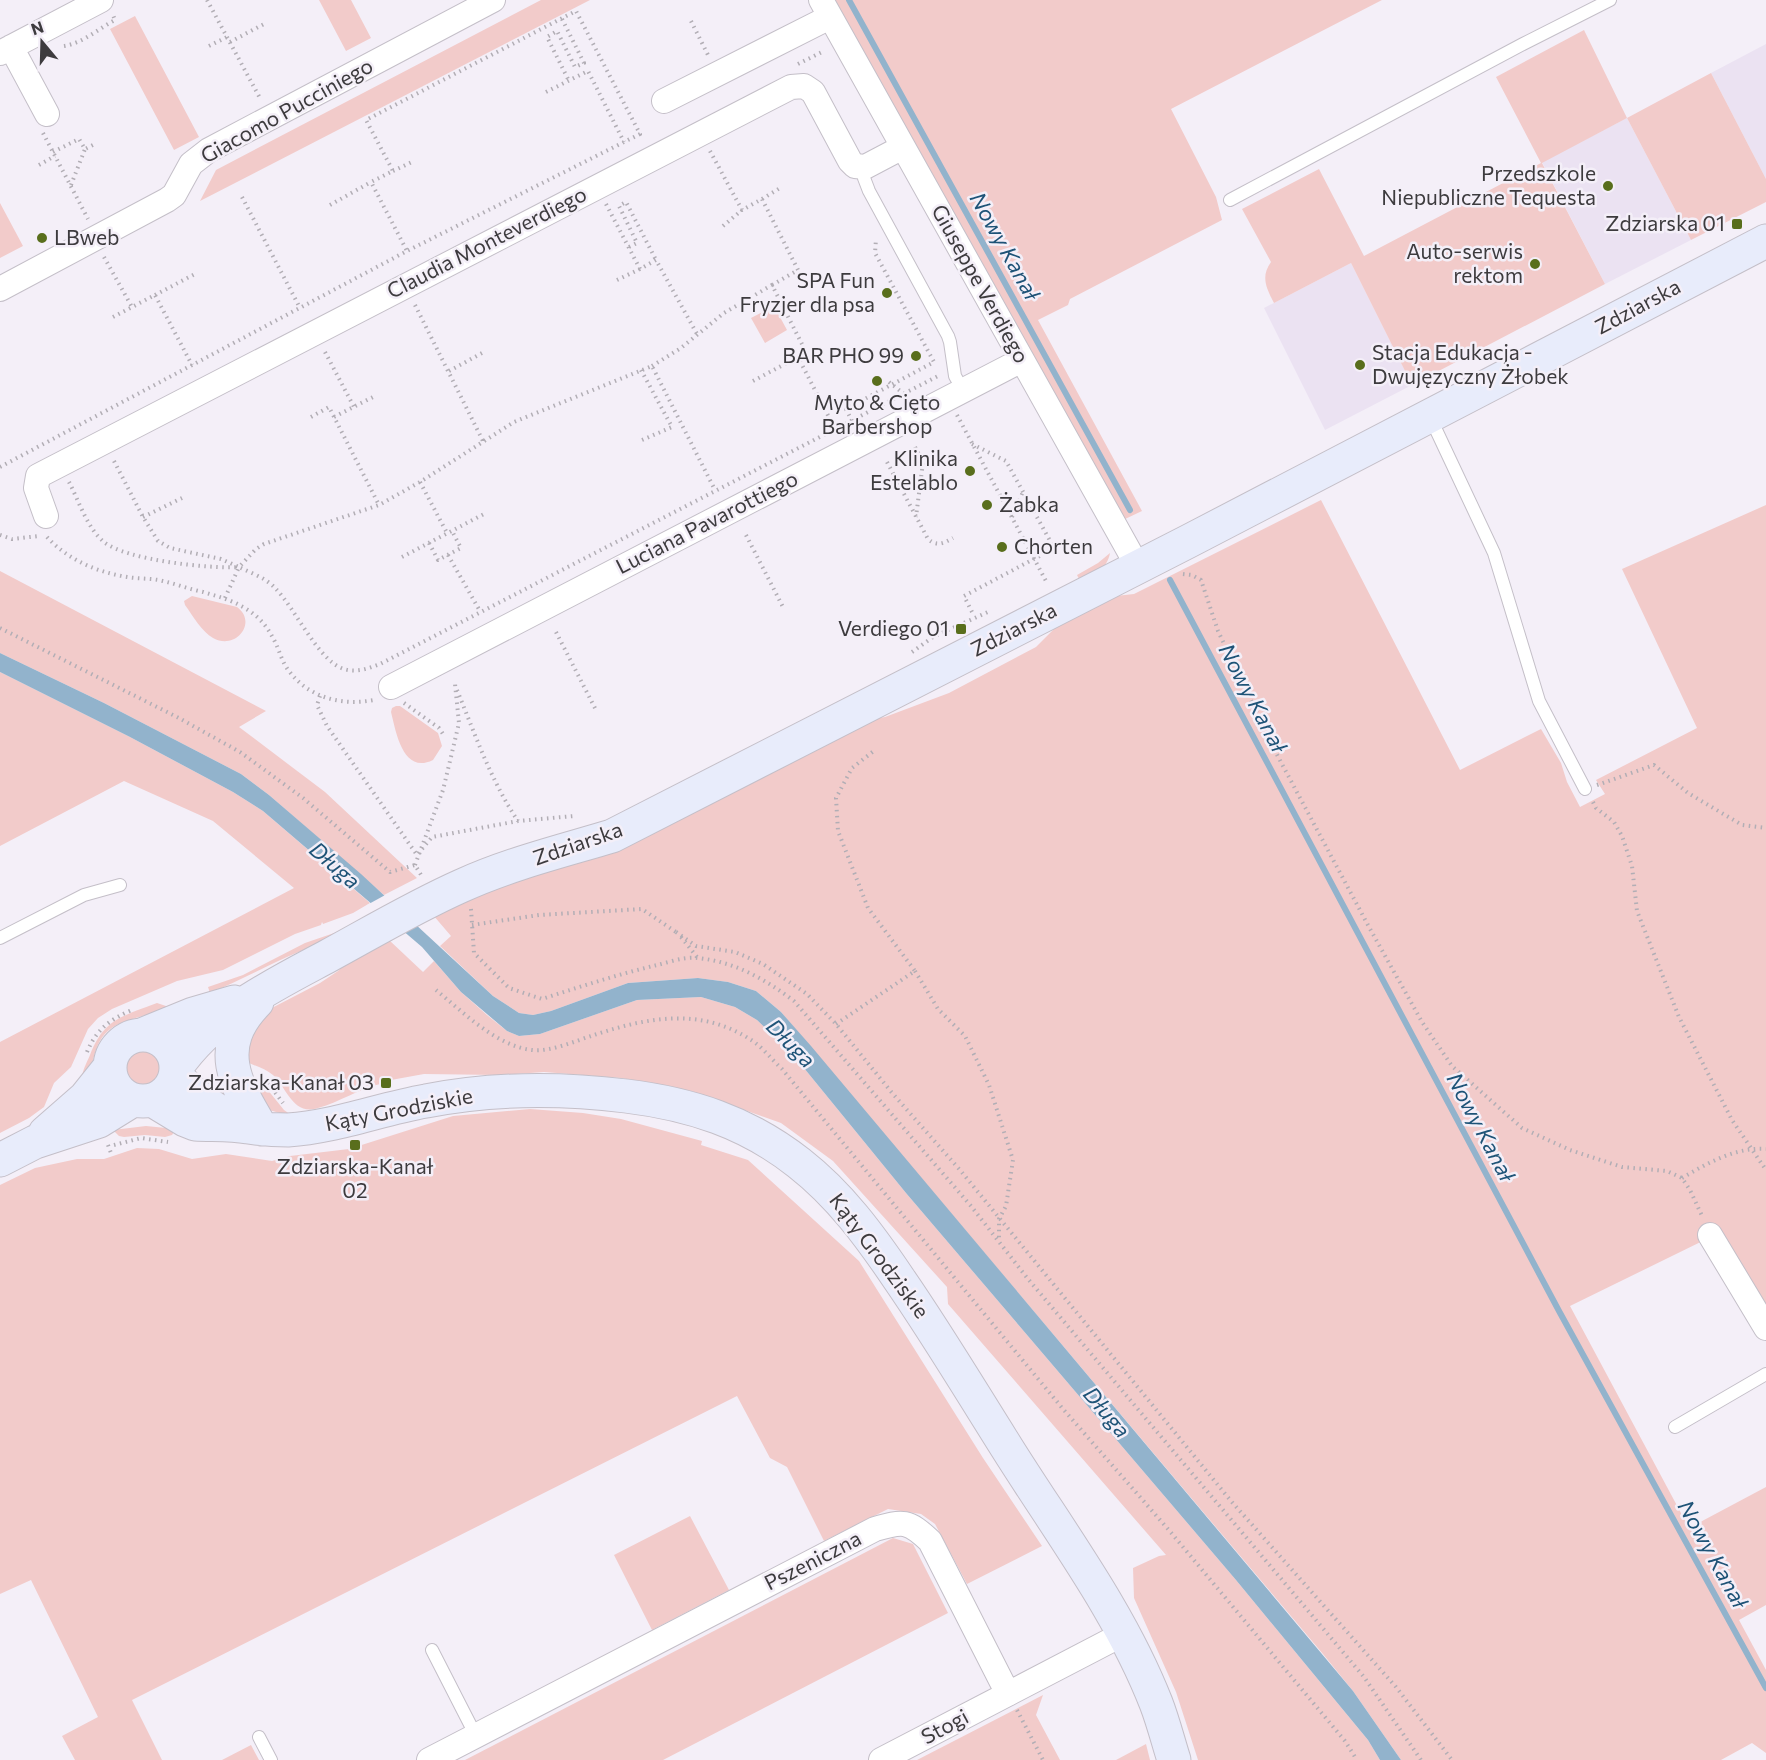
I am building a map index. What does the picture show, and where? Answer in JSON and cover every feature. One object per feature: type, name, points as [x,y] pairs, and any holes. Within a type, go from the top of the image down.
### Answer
[{"type":"street","points":[[42,119],[5,50],[101,0]]},
{"type":"street","name":"Giacomo Pucciniego","points":[[0,289],[167,200],[174,195],[191,164],[209,150],[494,0]]},
{"type":"street","points":[[664,101],[826,8]]},
{"type":"street","name":"Giuseppe Verdiego","points":[[826,8],[1138,567]]},
{"type":"street","name":"Claudia Monteverdiego","points":[[46,516],[36,488],[38,476],[791,87],[809,88],[850,161],[858,167],[865,167]]},
{"type":"street","points":[[865,167],[903,147]]},
{"type":"street","name":"Zdziarska","points":[[176,1072],[188,1051],[205,1033],[263,991],[373,932],[423,892],[462,885],[520,863],[612,836],[1138,567],[1766,241]]},
{"type":"street","name":"Luciana Pavarottiego","points":[[390,695],[959,401],[1022,360]]},
{"type":"street","points":[[254,1128],[233,1071],[233,1049],[239,1025],[263,991]]},
{"type":"street","name":"Zdziarska","points":[[144,1034],[193,1014],[263,991]]},
{"type":"street","points":[[104,1133],[143,1100],[167,1091],[176,1072],[175,1058],[170,1049],[163,1041],[144,1034],[123,1041],[116,1048],[109,1068],[111,1079],[124,1096],[143,1100]]},
{"type":"street","points":[[0,1160],[35,1142],[85,1098],[109,1068]]},
{"type":"street","name":"Kąty Grodziskie","points":[[176,1072],[189,1090],[215,1109],[254,1128]]},
{"type":"street","name":"Kąty Grodziskie","points":[[143,1100],[180,1132],[195,1124],[285,1130],[311,1127],[445,1098],[511,1091],[564,1091],[652,1100],[706,1112],[752,1132],[777,1146],[820,1180],[845,1205],[933,1328],[1006,1448],[1089,1575],[1123,1634],[1155,1701],[1174,1760]]},
{"type":"street","points":[[35,1142],[104,1133],[141,1117],[180,1132]]},
{"type":"street","points":[[1710,1235],[1766,1328]]},
{"type":"street","name":"Pszeniczna","points":[[429,1760],[875,1529],[897,1522],[914,1526],[930,1541],[1008,1694]]},
{"type":"street","points":[[1008,1694],[1123,1634]]},
{"type":"street","name":"Stogi","points":[[881,1760],[1008,1694]]},
{"type":"lane","points":[[1230,200],[1610,0]]},
{"type":"lane","points":[[865,167],[864,178],[869,191],[950,342],[959,401]]},
{"type":"lane","points":[[1430,416],[1494,553],[1539,701],[1585,789]]},
{"type":"lane","points":[[0,938],[84,895],[120,885]]},
{"type":"lane","points":[[1675,1427],[1766,1374]]},
{"type":"lane","points":[[432,1650],[476,1736]]},
{"type":"lane","points":[[259,1737],[271,1760]]},
{"type":"path","points":[[207,0],[262,102]]},
{"type":"path","points":[[0,466],[407,251],[640,134],[576,11],[366,120],[393,171]]},
{"type":"path","points":[[561,18],[584,63],[576,67],[557,31],[546,37],[569,81]]},
{"type":"path","points":[[691,21],[704,46]]},
{"type":"path","points":[[209,46],[264,24]]},
{"type":"path","points":[[546,92],[588,71],[624,142]]},
{"type":"path","points":[[42,119],[54,154],[90,223]]},
{"type":"path","points":[[39,165],[79,139],[85,149]]},
{"type":"path","points":[[706,143],[742,210]]},
{"type":"path","points":[[71,186],[85,149],[95,144]]},
{"type":"path","points":[[330,205],[412,162]]},
{"type":"path","points":[[371,182],[407,251]]},
{"type":"path","points":[[723,226],[742,210],[780,188]]},
{"type":"path","points":[[602,195],[640,269]]},
{"type":"path","points":[[242,197],[300,308]]},
{"type":"path","points":[[225,598],[239,567],[264,544],[379,505],[420,482],[514,422],[652,366],[681,348],[724,313],[798,270],[762,199]]},
{"type":"path","points":[[629,247],[637,243],[619,206],[626,202],[697,334]]},
{"type":"path","points":[[852,421],[846,409],[934,362],[875,253],[877,231]]},
{"type":"path","points":[[95,261],[105,256],[132,307]]},
{"type":"path","points":[[617,280],[656,260]]},
{"type":"path","points":[[113,317],[195,274]]},
{"type":"path","points":[[753,381],[806,352],[772,285]]},
{"type":"path","points":[[155,295],[192,365]]},
{"type":"path","points":[[415,303],[483,441]]},
{"type":"path","points":[[324,350],[354,407]]},
{"type":"path","points":[[448,371],[484,351]]},
{"type":"path","points":[[798,357],[835,429]]},
{"type":"path","points":[[652,366],[715,490]]},
{"type":"path","points":[[114,459],[153,535],[164,545],[221,559],[274,586],[325,657],[343,669],[363,670],[380,664],[954,368]]},
{"type":"path","points":[[641,370],[672,427]]},
{"type":"path","points":[[890,384],[903,394]]},
{"type":"path","points":[[334,417],[375,396]]},
{"type":"path","points":[[959,401],[972,443],[1046,581]]},
{"type":"path","points":[[311,417],[329,407],[379,505]]},
{"type":"path","points":[[642,440],[681,423]]},
{"type":"path","points":[[972,443],[1006,461],[1054,548]]},
{"type":"path","points":[[915,447],[923,462],[916,517]]},
{"type":"path","points":[[887,462],[927,539],[931,543],[942,544],[953,538]]},
{"type":"path","points":[[64,473],[95,533],[105,543],[152,559],[219,568],[239,567]]},
{"type":"path","points":[[420,482],[461,548],[438,560],[429,543]]},
{"type":"path","points":[[1012,518],[1023,492]]},
{"type":"path","points":[[143,517],[182,498]]},
{"type":"path","points":[[402,557],[484,514]]},
{"type":"path","points":[[0,535],[12,539],[45,535],[68,556],[88,566],[124,577],[162,581],[225,598],[253,613],[265,625],[289,671],[299,682],[320,696],[349,703],[390,695],[439,728],[443,734]]},
{"type":"path","points":[[746,535],[784,609]]},
{"type":"path","points":[[972,612],[964,596],[1064,543]]},
{"type":"path","points":[[448,555],[480,612]]},
{"type":"path","points":[[1179,574],[1192,575],[1201,580],[1218,631],[1275,752],[1422,1022],[1452,1066],[1522,1128],[1570,1150],[1622,1167],[1667,1171],[1682,1178],[1690,1190],[1710,1235]]},
{"type":"path","points":[[0,628],[177,717],[240,752],[303,798],[390,872],[415,865]]},
{"type":"path","points":[[556,632],[597,712]]},
{"type":"path","points":[[423,892],[415,865],[443,790],[455,742],[459,723],[454,684],[491,772],[507,805],[518,821]]},
{"type":"path","points":[[320,696],[317,705],[327,726],[417,855]]},
{"type":"path","points":[[874,750],[852,768],[836,798],[838,831],[868,908],[915,972],[938,1009],[965,1036],[988,1085],[1013,1160],[1006,1206],[999,1219],[999,1242]]},
{"type":"path","points":[[1766,828],[1742,825],[1688,793],[1654,765],[1585,789],[1596,808],[1614,822],[1622,836],[1632,866],[1636,911],[1679,1017],[1714,1089],[1766,1170]]},
{"type":"path","points":[[417,855],[432,837],[518,821],[574,816]]},
{"type":"path","points":[[462,885],[470,906],[474,953],[508,988],[542,999],[607,977],[697,957],[738,967],[770,982],[794,1001],[963,1197],[1364,1677],[1421,1760]]},
{"type":"path","points":[[472,925],[539,915],[642,909],[696,946],[735,952],[763,964],[807,994],[836,1024],[999,1219],[1231,1502],[1396,1687],[1452,1760]]},
{"type":"path","points":[[676,932],[697,957]]},
{"type":"path","points":[[836,1024],[915,972]]},
{"type":"path","points":[[262,1079],[289,1110],[311,1127]]},
{"type":"path","points":[[104,1133],[141,1138],[180,1132]]},
{"type":"path","points":[[1682,1178],[1707,1163],[1751,1148],[1766,1149]]},
{"type":"path","points":[[1008,1694],[1043,1760]]},
{"type":"shaded area","points":[[319,0],[351,0],[371,38],[346,51]]},
{"type":"shaded area","points":[[541,0],[590,0],[200,201],[216,170]]},
{"type":"shaded area","points":[[830,0],[1382,0],[1171,109],[1216,197],[1222,220],[1070,299],[1068,305],[1038,320],[1142,511],[1123,520]]},
{"type":"shaded area","points":[[135,16],[199,137],[174,150],[110,29]]},
{"type":"shaded area","points":[[1584,30],[1627,118],[1542,163],[1605,284],[1412,385],[1351,263],[1274,303],[1265,278],[1271,262],[1242,209],[1319,169],[1364,256],[1541,163],[1496,77]]},
{"type":"shaded area","points":[[1766,44],[1766,179],[1711,73]]},
{"type":"shaded area","points":[[1711,73],[1766,179],[1766,202],[1691,240],[1627,118]]},
{"type":"shaded area","name":"Przedszkole Niepubliczne Tequesta","points":[[1627,118],[1691,240],[1605,284],[1542,162]]},
{"type":"shaded area","points":[[0,203],[23,246],[0,258]]},
{"type":"shaded area","points":[[1351,263],[1412,385],[1325,430],[1264,308]]},
{"type":"shaded area","points":[[774,306],[787,330],[765,343],[751,318]]},
{"type":"shaded area","points":[[1321,500],[1460,770],[1541,729],[1561,763],[1567,782],[1580,807],[1605,794],[1596,780],[1697,728],[1622,569],[1766,505],[1766,1309],[1721,1232],[1570,1306],[1689,1528],[1766,1487],[1766,1605],[1739,1620],[1766,1670],[1766,1753],[1752,1743],[1721,1760],[1401,1760],[1353,1691],[1323,1654],[781,1012],[756,991],[728,982],[698,978],[628,983],[551,1011],[533,1015],[519,1013],[493,996],[440,946],[451,936],[433,915],[869,720],[885,717],[949,693],[1036,647],[1056,627],[1116,596],[1134,594]]},
{"type":"shaded area","points":[[1110,553],[1103,567],[1081,583],[1077,575]]},
{"type":"shaded area","points":[[0,571],[266,711],[239,727],[325,792],[417,878],[384,895],[269,795],[241,774],[104,703],[0,653]]},
{"type":"shaded area","points":[[192,596],[237,607],[243,613],[245,620],[242,633],[229,641],[213,638],[205,632],[185,605],[184,601]]},
{"type":"shaded area","points":[[0,672],[233,792],[263,811],[370,903],[353,913],[323,924],[322,922],[321,925],[295,934],[223,970],[177,981],[112,1009],[98,1018],[88,1029],[71,1067],[54,1083],[44,1107],[29,1118],[0,1133],[0,1042],[294,888],[213,821],[124,781],[0,846]]},
{"type":"shaded area","points":[[396,706],[400,706],[438,733],[442,746],[433,760],[423,763],[414,762],[408,757],[395,730],[391,712]]},
{"type":"shaded area","points":[[340,931],[342,935],[292,955],[210,993],[208,987],[243,975],[305,943]]},
{"type":"shaded area","points":[[389,940],[423,972],[434,961],[461,992],[487,1015],[507,1031],[519,1036],[540,1034],[637,1000],[701,997],[735,1007],[757,1020],[795,1057],[906,1193],[1236,1580],[1368,1740],[1380,1760],[1198,1760],[1176,1692],[1134,1598],[1133,1568],[1166,1555],[948,1304],[947,1287],[833,1161],[781,1123],[691,1091],[621,1078],[544,1072],[499,1075],[424,1074],[380,1082],[380,1084],[334,1102],[309,1109],[296,1105],[273,1075],[247,1062],[243,1045],[268,1010],[320,983],[348,961]]},
{"type":"shaded area","points":[[157,1003],[169,1007],[127,1020],[107,1031],[95,1054],[91,1073],[82,1077],[96,1043],[109,1026],[125,1015]]},
{"type":"shaded area","points":[[143,1049],[157,1054],[162,1068],[157,1082],[143,1087],[129,1082],[124,1068],[129,1054]]},
{"type":"shaded area","points":[[250,1081],[263,1084],[284,1110],[294,1117],[269,1110]]},
{"type":"shaded area","points":[[530,1109],[583,1113],[621,1119],[702,1141],[701,1145],[748,1160],[859,1261],[983,1458],[1042,1546],[967,1584],[935,1524],[921,1514],[888,1509],[824,1541],[787,1467],[770,1458],[737,1396],[132,1700],[162,1760],[75,1760],[62,1736],[98,1717],[31,1580],[0,1594],[0,1185],[35,1168],[77,1159],[104,1159],[137,1148],[159,1149],[192,1159],[226,1154],[272,1161],[290,1156],[349,1149],[453,1116]]},
{"type":"shaded area","points":[[146,1126],[176,1129],[172,1135],[165,1137],[145,1135],[124,1137],[119,1136],[113,1130]]},
{"type":"shaded area","points":[[690,1516],[729,1590],[652,1630],[614,1555]]},
{"type":"shaded area","points":[[893,1538],[913,1544],[948,1613],[663,1760],[465,1760]]},
{"type":"shaded area","points":[[1043,1695],[1036,1715],[1060,1760],[917,1760]]},
{"type":"shaded area","points":[[1146,1744],[1150,1760],[1116,1760]]},
{"type":"shaded area","points":[[251,1745],[259,1760],[222,1760]]},
{"type":"water","name":"Długa","points":[[0,653],[104,703],[241,774],[361,874],[493,996],[519,1013],[533,1015],[551,1011],[628,983],[698,978],[728,982],[756,991],[781,1012],[811,1046],[1353,1691],[1401,1760],[1380,1760],[1368,1740],[1236,1580],[906,1193],[795,1057],[757,1020],[735,1007],[701,997],[637,1000],[540,1034],[519,1036],[507,1031],[461,992],[422,947],[263,811],[233,792],[130,737],[0,672]]},
{"type":"pier","points":[[387,894],[419,923],[401,933],[367,905]]},
{"type":"waterway","name":"Nowy Kanał","points":[[849,0],[1130,510]]},
{"type":"waterway","name":"Nowy Kanał","points":[[1170,580],[1559,1311],[1766,1688]]},
{"type":"place","name":"Przedszkole Niepubliczne Tequesta","points":[[1608,186]]},
{"type":"place","name":"Zdziarska 01","points":[[1737,224]]},
{"type":"place","name":"LBweb","points":[[42,238]]},
{"type":"place","name":"Auto-serwis rektom","points":[[1535,264]]},
{"type":"place","name":"SPA Fun Fryzjer dla psa","points":[[887,293]]},
{"type":"place","name":"BAR PHO 99","points":[[916,356]]},
{"type":"place","name":"Stacja Edukacja - Dwujęzyczny Żłobek","points":[[1360,365]]},
{"type":"place","name":"Myto & Cięto Barbershop","points":[[877,381]]},
{"type":"place","name":"Klinika Estelablo","points":[[970,471]]},
{"type":"place","name":"Żabka","points":[[987,505]]},
{"type":"place","name":"Chorten","points":[[1002,547]]},
{"type":"place","name":"Verdiego 01","points":[[961,629]]},
{"type":"place","name":"Zdziarska-Kanał 03","points":[[386,1083]]},
{"type":"place","name":"Zdziarska-Kanał 02","points":[[355,1145]]}]
